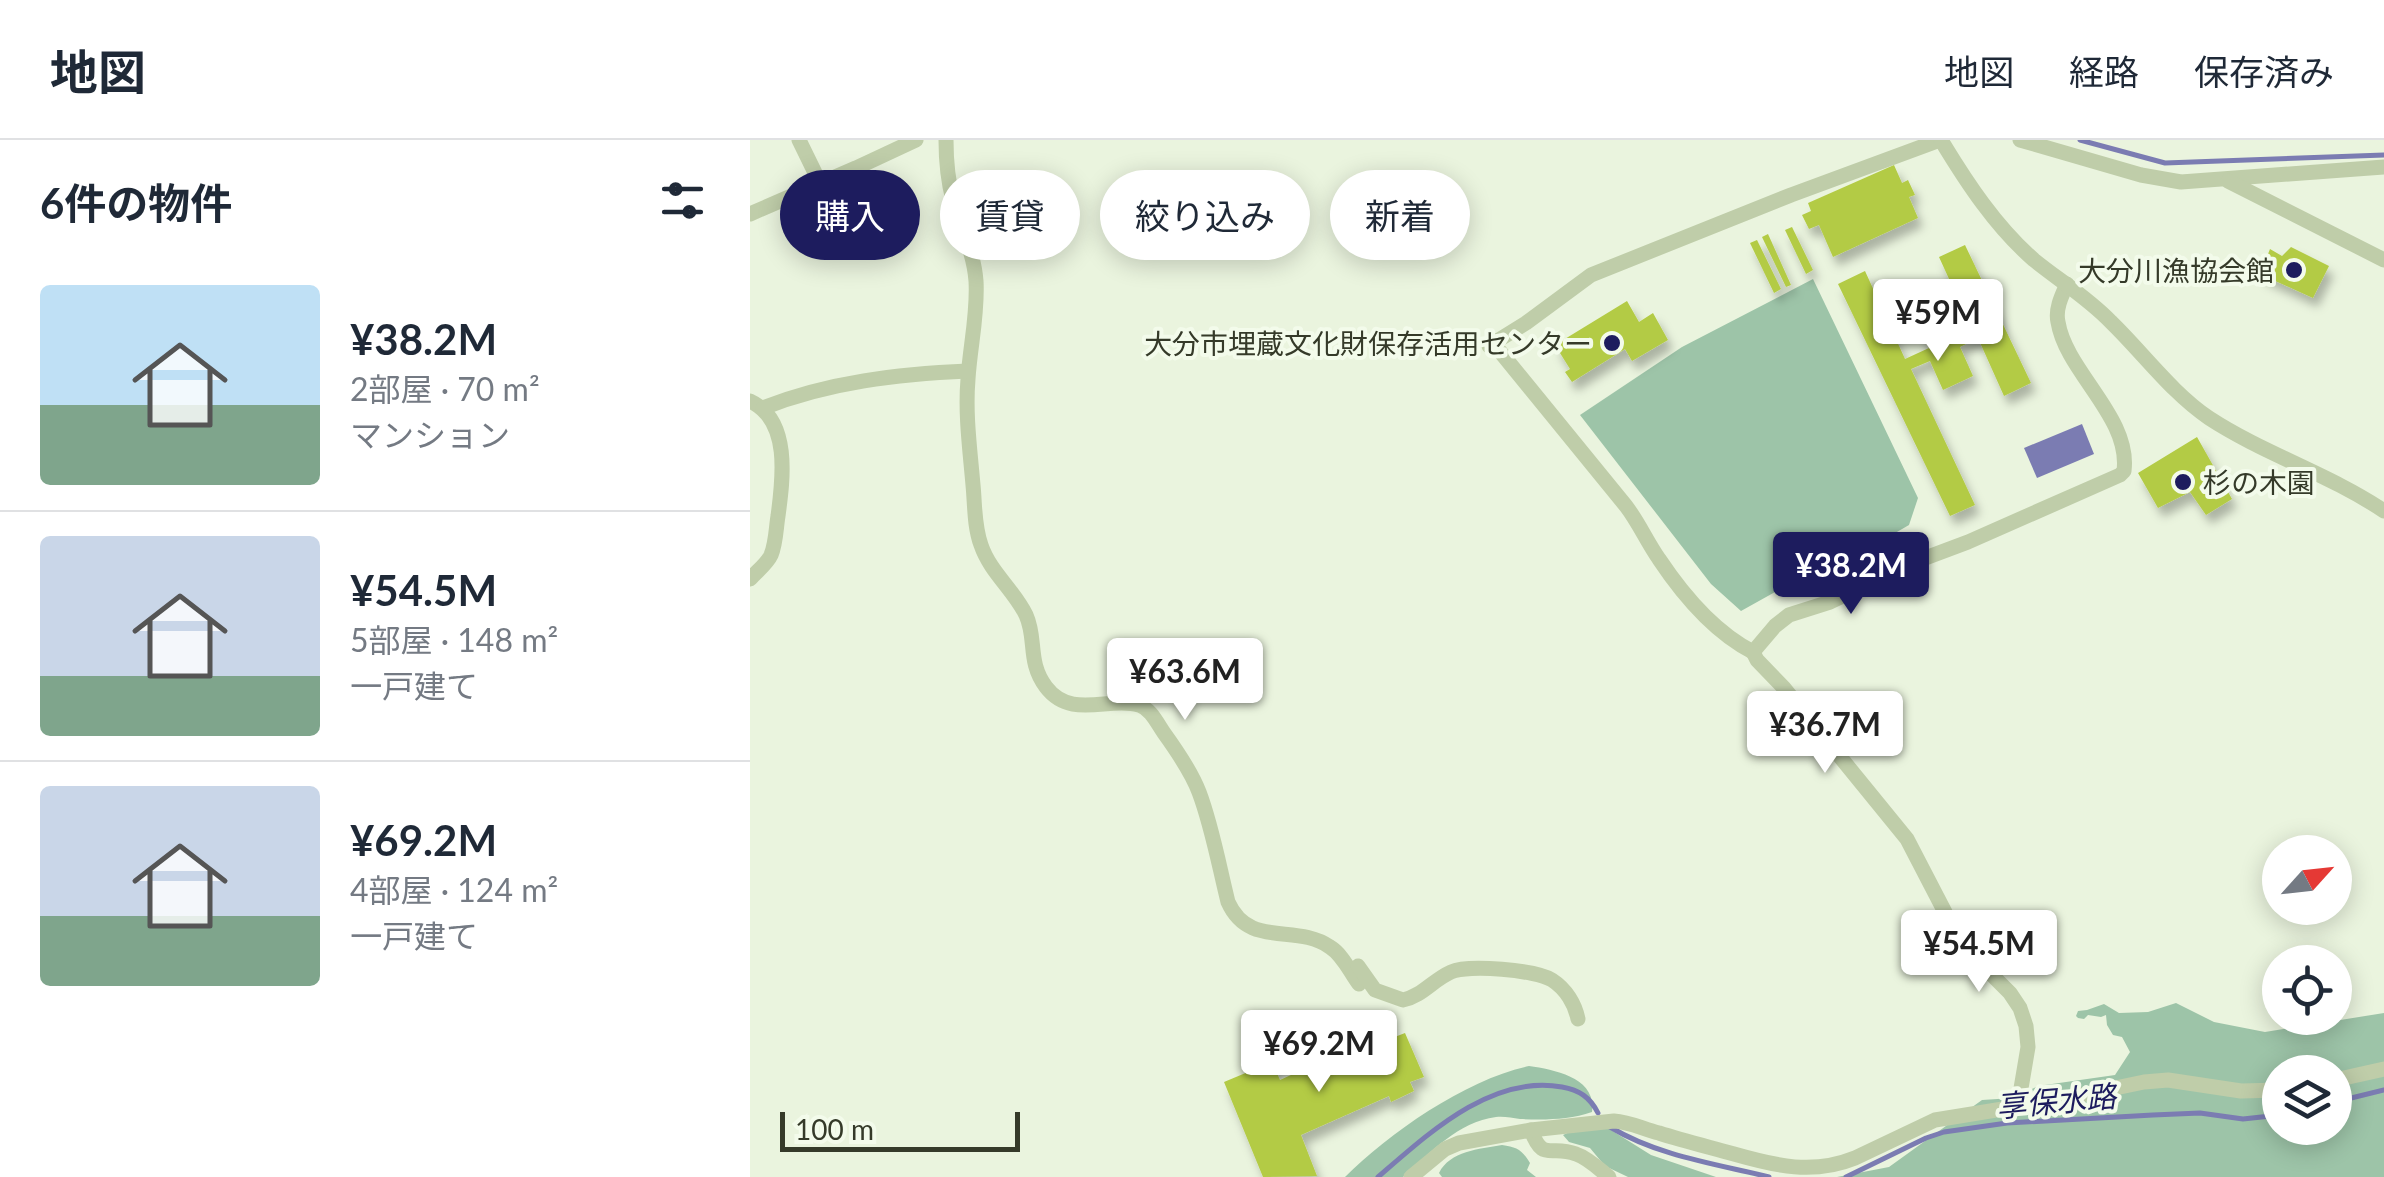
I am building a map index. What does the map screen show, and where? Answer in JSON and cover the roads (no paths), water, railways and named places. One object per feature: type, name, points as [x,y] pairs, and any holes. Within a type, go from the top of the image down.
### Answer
[{"type":"street","points":[[800,140],[814,170]]},
{"type":"street","points":[[849,170],[916,140]]},
{"type":"street","points":[[946,140],[951,192],[976,283],[968,370],[968,436],[978,533],[994,571],[1026,616],[1032,658],[1045,686],[1072,704],[1131,704],[1148,710],[1198,791],[1228,902],[1234,916],[1249,927],[1340,942],[1375,990],[1397,999],[1409,999],[1455,970],[1546,977],[1560,986],[1574,1004],[1578,1019]]},
{"type":"street","points":[[2018,1106],[2028,1047],[2024,1017],[2016,1000],[1972,955],[1944,912],[1907,839],[1753,652],[1709,622],[1661,563],[1626,506],[1498,349],[1490,346],[1591,275],[1940,140],[1983,204],[2032,258],[2090,301],[2201,412],[2384,511]]},
{"type":"street","points":[[2020,140],[2181,182],[2384,167]]},
{"type":"street","points":[[2224,180],[2384,260]]},
{"type":"street","points":[[750,214],[780,201]]},
{"type":"street","points":[[1753,652],[1789,615],[1830,602],[1912,563],[2120,476],[2125,466],[2116,432],[2058,323],[2067,284]]},
{"type":"street","points":[[750,578],[772,554],[784,466],[777,434],[756,404],[908,374],[968,370]]},
{"type":"street","points":[[1308,936],[1336,952],[1359,984]]},
{"type":"street","points":[[2352,1076],[2384,1068]]},
{"type":"street","points":[[1416,1175],[1451,1146],[1472,1140],[1614,1121],[1776,1166],[1816,1168],[1855,1158],[1928,1122],[2144,1082],[2168,1080],[2262,1090]]},
{"type":"street","points":[[1531,1130],[1537,1146],[1543,1150],[1576,1154],[1610,1177]]},
{"type":"water","points":[[2082,424],[2094,454],[2037,478],[2024,448]]},
{"type":"waterway","points":[[2080,140],[2165,163],[2384,155]]},
{"type":"waterway","name":"享保水路","points":[[1378,1177],[1439,1126],[1486,1098],[1510,1090],[1536,1085],[1568,1088],[1588,1099],[1598,1113]]},
{"type":"waterway","name":"享保水路","points":[[2352,1098],[2384,1090]]},
{"type":"waterway","name":"享保水路","points":[[1846,1177],[1944,1132],[2007,1123],[2200,1113],[2243,1119],[2262,1117]]},
{"type":"waterway","name":"享保水路","points":[[1610,1127],[1667,1152],[1769,1177]]},
{"type":"place","name":"大分川漁協会館","points":[[2294,270]]},
{"type":"place","name":"大分市埋蔵文化財保存活用センター","points":[[1612,343]]},
{"type":"place","name":"杉の木園","points":[[2183,482]]}]
